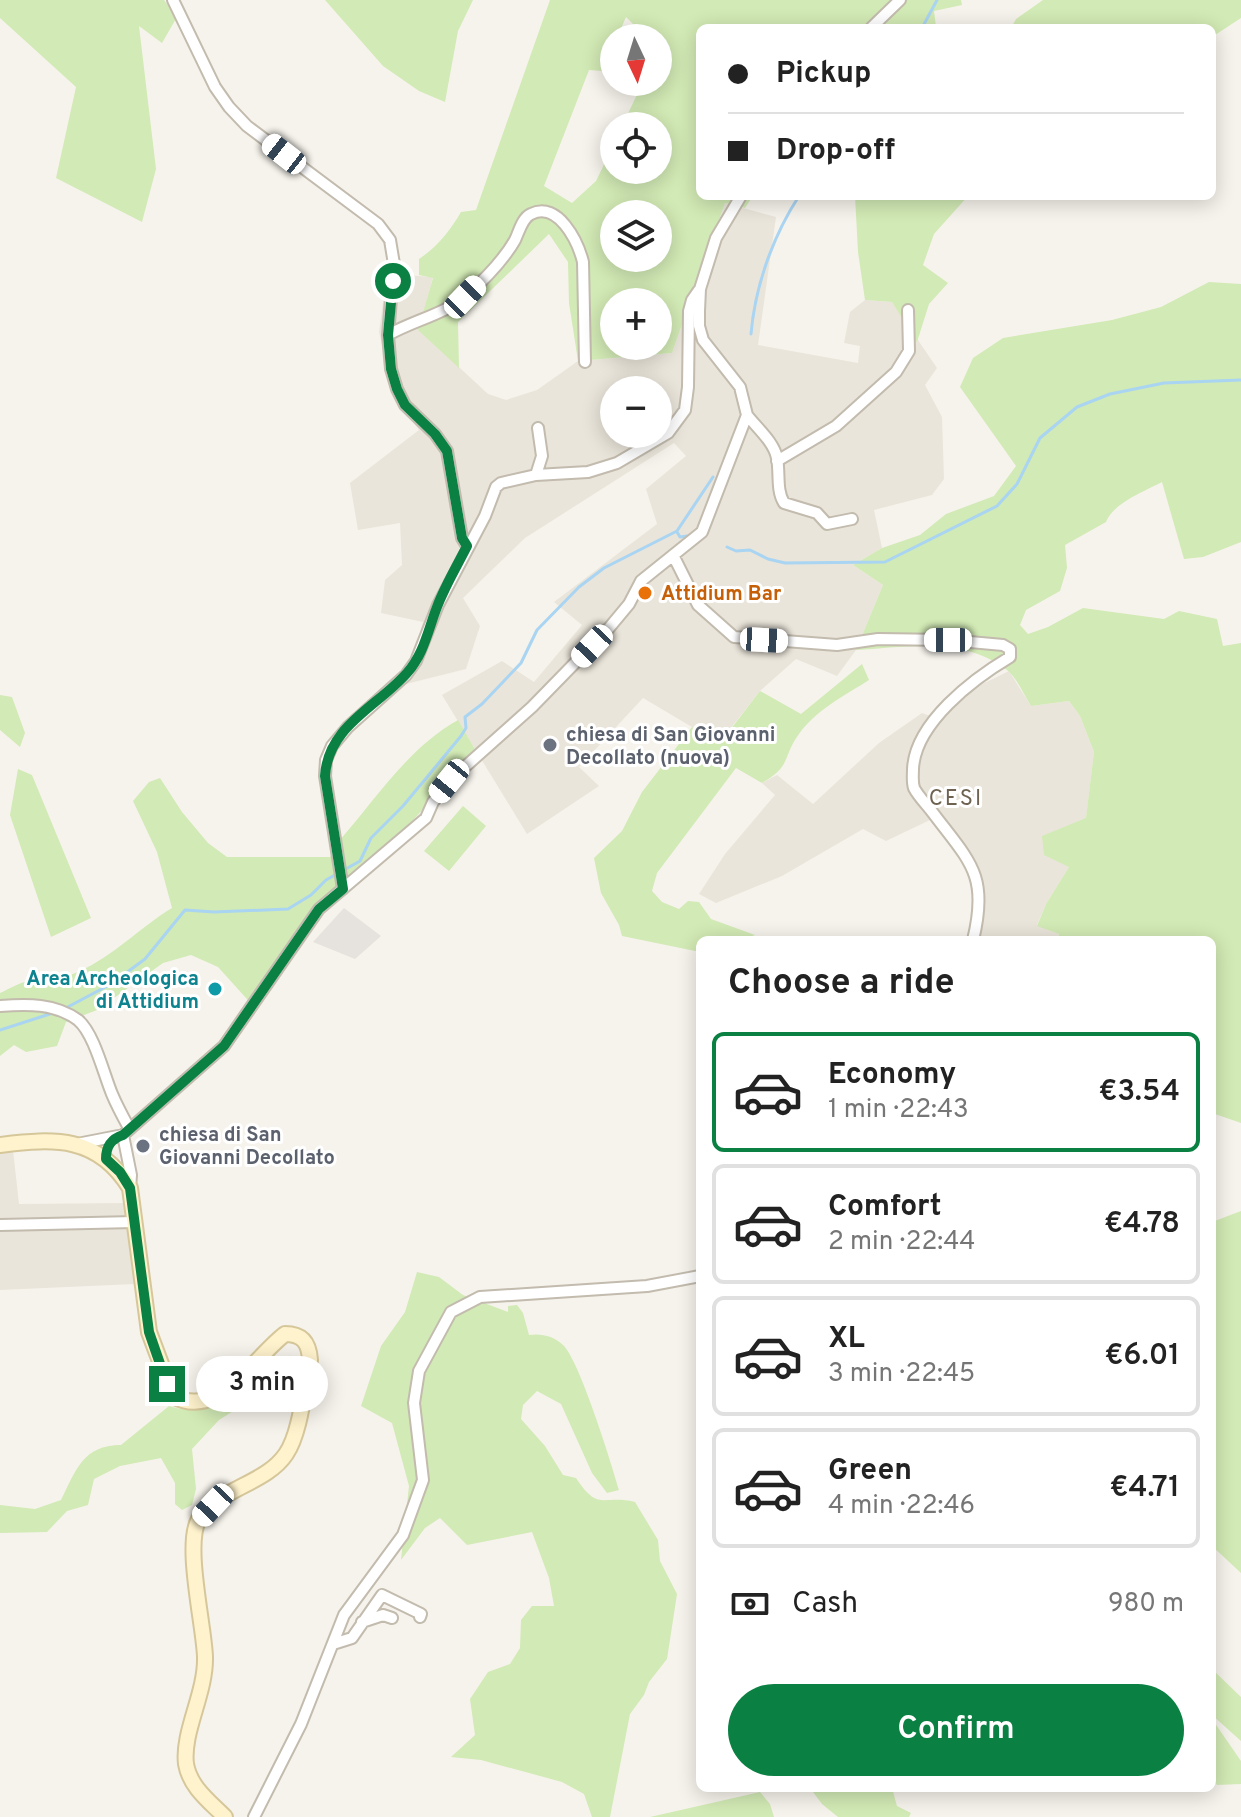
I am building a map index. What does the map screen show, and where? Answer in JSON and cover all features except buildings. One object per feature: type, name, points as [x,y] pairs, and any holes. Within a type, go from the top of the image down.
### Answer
[{"type":"main road","points":[[0,1145],[53,1141],[75,1144],[94,1151],[120,1172],[130,1188],[149,1332],[173,1396],[185,1403],[198,1403],[214,1397],[245,1374],[285,1334],[303,1338],[310,1348],[294,1437],[286,1455],[213,1505],[199,1520],[193,1540],[205,1656],[204,1682],[185,1750],[187,1767],[196,1788],[225,1817]]},
{"type":"street","points":[[173,0],[215,87],[229,107],[247,126],[378,224],[390,240],[394,264],[388,335],[391,369],[405,405],[435,434],[447,451],[462,538],[467,546]]},
{"type":"street","points":[[875,24],[900,0]]},
{"type":"street","points":[[739,200],[716,238],[700,289],[699,326],[703,340],[740,387],[747,415],[772,446],[777,461],[779,494],[784,503],[817,513],[827,524],[852,519]]},
{"type":"street","points":[[388,335],[465,297],[505,256],[525,218],[531,213],[542,212],[555,215],[569,229],[579,247],[583,262],[585,362]]},
{"type":"street","points":[[343,886],[325,776],[326,760],[332,746],[348,727],[406,675],[416,661],[438,605],[485,516],[496,487],[536,475],[572,475],[617,463],[668,433],[680,420],[685,410],[688,387],[689,311],[700,289]]},
{"type":"street","points":[[777,461],[836,426],[896,372],[909,351],[908,310]]},
{"type":"street","points":[[106,1159],[114,1155],[122,1136],[224,1046],[319,909],[426,818],[433,802],[449,781],[564,675],[629,604],[641,581],[702,532],[747,415]]},
{"type":"street","points":[[536,475],[542,456],[538,428]]},
{"type":"street","points":[[673,555],[698,605],[734,637],[837,645],[872,640],[948,640],[1003,645],[1010,649],[1010,657],[983,673],[939,716],[919,740],[914,754],[914,788],[969,861],[976,876],[980,911],[974,936]]},
{"type":"street","points":[[0,1006],[32,1004],[49,1007],[79,1021],[89,1034],[112,1094],[129,1161],[130,1188]]},
{"type":"street","points":[[75,1144],[122,1136]]},
{"type":"street","points":[[0,1225],[135,1222]]},
{"type":"street","points":[[254,1817],[301,1724],[344,1615],[403,1535],[423,1480],[414,1403],[419,1371],[451,1312],[480,1297],[647,1286],[696,1277]]},
{"type":"street","points":[[333,1644],[352,1638],[382,1595],[421,1614],[420,1617]]},
{"type":"street","points":[[362,1622],[383,1615],[392,1618]]},
{"type":"shaded area","points":[[725,203],[776,217],[758,345],[858,363],[860,346],[844,343],[850,312],[865,300],[892,302],[937,368],[925,385],[942,417],[944,479],[932,495],[874,510],[882,548],[853,565],[883,585],[856,650],[837,676],[796,659],[760,691],[719,743],[643,698],[579,767],[599,786],[527,834],[442,695],[502,661],[534,682],[582,625],[554,602],[657,524],[646,489],[686,456],[672,444],[672,376],[600,376],[600,448],[666,448],[525,538],[463,598],[480,626],[466,669],[406,684],[423,622],[381,613],[385,580],[402,565],[400,523],[358,530],[350,483],[419,430],[394,397],[379,332],[384,295],[405,275],[433,277],[419,330],[488,394],[506,400],[537,390],[578,361],[672,360]]},
{"type":"shaded area","points":[[1009,671],[1031,706],[1069,701],[1080,716],[1094,752],[1086,819],[1069,867],[1037,925],[1058,936],[969,936],[978,901],[960,851],[930,820],[886,841],[863,829],[782,876],[716,903],[699,894],[725,854],[775,795],[762,783],[777,775],[813,804],[879,743],[922,713],[941,720],[968,691]]},
{"type":"shaded area","points":[[344,908],[381,936],[355,959],[313,942]]},
{"type":"shaded area","points":[[13,1150],[19,1204],[127,1203],[135,1284],[0,1290],[0,1151]]},
{"type":"green space","points":[[0,0],[164,0],[177,17],[162,43],[139,26],[156,169],[142,222],[56,178],[76,87],[0,18]]},
{"type":"green space","points":[[325,0],[473,0],[458,31],[445,102],[419,91],[383,66]]},
{"type":"green space","points":[[550,0],[961,0],[962,5],[934,11],[936,24],[696,24],[696,200],[750,200],[745,208],[725,203],[672,353],[672,288],[600,288],[600,359],[578,361],[569,303],[568,262],[549,234],[458,322],[459,368],[418,330],[433,278],[419,275],[419,259],[452,226],[461,212],[476,210]],"holes":[[[626,17],[633,24],[672,24],[672,96],[636,96],[629,112],[672,112],[672,184],[600,184],[600,173],[596,181],[572,203],[544,186],[589,70],[600,71],[600,24],[623,24]]]},
{"type":"green space","points":[[1043,0],[1241,0],[1241,18],[1216,34],[1216,24],[1013,24]]},
{"type":"green space","points":[[855,200],[964,200],[934,234],[923,265],[948,283],[929,304],[917,342],[892,302],[865,300]]},
{"type":"green space","points":[[1209,282],[1241,284],[1241,542],[1203,557],[1184,559],[1162,482],[1122,503],[1106,522],[1065,545],[1067,568],[1060,591],[1026,610],[1020,625],[1028,634],[1083,608],[1164,619],[1179,611],[1217,619],[1223,646],[1241,643],[1241,1123],[1216,1114],[1216,936],[1058,936],[1037,926],[1046,904],[1069,867],[1044,855],[1042,836],[1086,818],[1094,752],[1080,716],[1069,701],[1031,706],[1007,670],[972,652],[934,646],[856,650],[883,585],[853,565],[882,548],[920,535],[946,514],[994,496],[1016,466],[960,387],[973,358],[1003,338],[1112,320],[1161,307]]},
{"type":"green space","points":[[862,664],[869,680],[831,704],[806,725],[772,777],[762,783],[736,768],[657,873],[652,891],[662,902],[679,909],[688,901],[699,902],[711,919],[755,935],[696,936],[696,951],[622,936],[601,893],[594,858],[622,831],[642,792],[692,727],[720,743],[760,691],[801,714]]},
{"type":"green space","points":[[0,695],[12,697],[25,733],[20,747],[0,730]]},
{"type":"green space","points":[[458,720],[476,751],[394,841],[321,912],[255,1008],[218,967],[191,955],[163,963],[97,1010],[66,1022],[57,1046],[26,1052],[14,1045],[0,1056],[0,993],[18,984],[78,972],[103,958],[172,908],[157,852],[133,801],[149,782],[160,778],[182,812],[208,843],[227,857],[330,857],[339,841],[408,760]]},
{"type":"green space","points":[[18,769],[32,775],[91,918],[51,937],[10,815]]},
{"type":"green space","points":[[463,806],[486,826],[449,871],[424,851]]},
{"type":"green space","points":[[1241,1211],[1241,1573],[1216,1550],[1216,1220]]},
{"type":"green space","points":[[417,1272],[439,1277],[463,1295],[508,1312],[508,1306],[517,1305],[523,1313],[529,1335],[547,1336],[563,1345],[586,1390],[619,1490],[607,1493],[592,1473],[561,1404],[537,1391],[523,1405],[521,1419],[545,1446],[563,1475],[576,1478],[596,1499],[635,1502],[658,1540],[660,1561],[677,1594],[667,1659],[630,1714],[610,1817],[592,1817],[584,1794],[562,1782],[481,1760],[451,1757],[475,1735],[470,1699],[488,1672],[510,1664],[520,1648],[521,1620],[532,1606],[554,1606],[549,1578],[532,1532],[467,1545],[440,1518],[425,1528],[401,1560],[409,1486],[392,1423],[361,1406],[381,1346],[405,1312]]},
{"type":"green space","points":[[231,1398],[238,1408],[219,1420],[192,1449],[196,1489],[192,1505],[182,1510],[175,1504],[175,1483],[161,1458],[120,1466],[94,1479],[88,1505],[67,1511],[47,1532],[0,1533],[0,1505],[35,1509],[61,1500],[77,1469],[89,1454],[108,1446],[121,1445],[169,1406],[193,1409]]},
{"type":"green space","points":[[1216,1673],[1241,1697],[1241,1741],[1216,1719]]},
{"type":"green space","points":[[1216,1725],[1241,1761],[1241,1784],[1217,1785]]},
{"type":"green space","points":[[760,1792],[770,1804],[774,1817],[650,1817]]},
{"type":"green space","points":[[813,1792],[893,1792],[897,1806],[911,1813],[909,1817],[838,1817]]},
{"type":"waterway","points":[[924,24],[937,0]]},
{"type":"waterway","points":[[751,334],[767,262],[797,200]]},
{"type":"waterway","points":[[727,547],[736,551],[750,550],[785,563],[885,562],[997,506],[1017,484],[1040,438],[1077,407],[1110,394],[1164,383],[1241,380]]},
{"type":"waterway","points":[[64,1009],[111,984],[145,959],[185,910],[288,909],[311,895],[326,880],[360,861],[371,838],[403,806],[461,736],[466,728],[465,717],[482,704],[521,663],[537,630],[579,587],[604,568],[677,531],[713,477]]},
{"type":"waterway","points":[[677,532],[680,537],[687,536]]},
{"type":"waterway","points":[[0,1030],[53,1013]]},
{"type":"place","name":"Attidium Bar","points":[[645,593]]},
{"type":"place","name":"chiesa di San Giovanni Decollato (nuova)","points":[[550,745]]},
{"type":"place","name":"Area Archeologica di Attidium","points":[[215,989]]},
{"type":"place","name":"chiesa di San Giovanni Decollato","points":[[143,1146]]},
{"type":"district","name":"CESI","points":[[956,797]]},
{"type":"route","points":[[167,1384],[149,1332],[130,1188],[120,1172],[106,1159],[106,1149],[114,1138],[123,1135],[224,1046],[319,909],[343,889],[325,776],[326,760],[332,746],[348,727],[406,675],[416,661],[438,605],[467,546],[462,538],[447,451],[435,434],[405,405],[391,369],[388,335],[393,281]]}]
